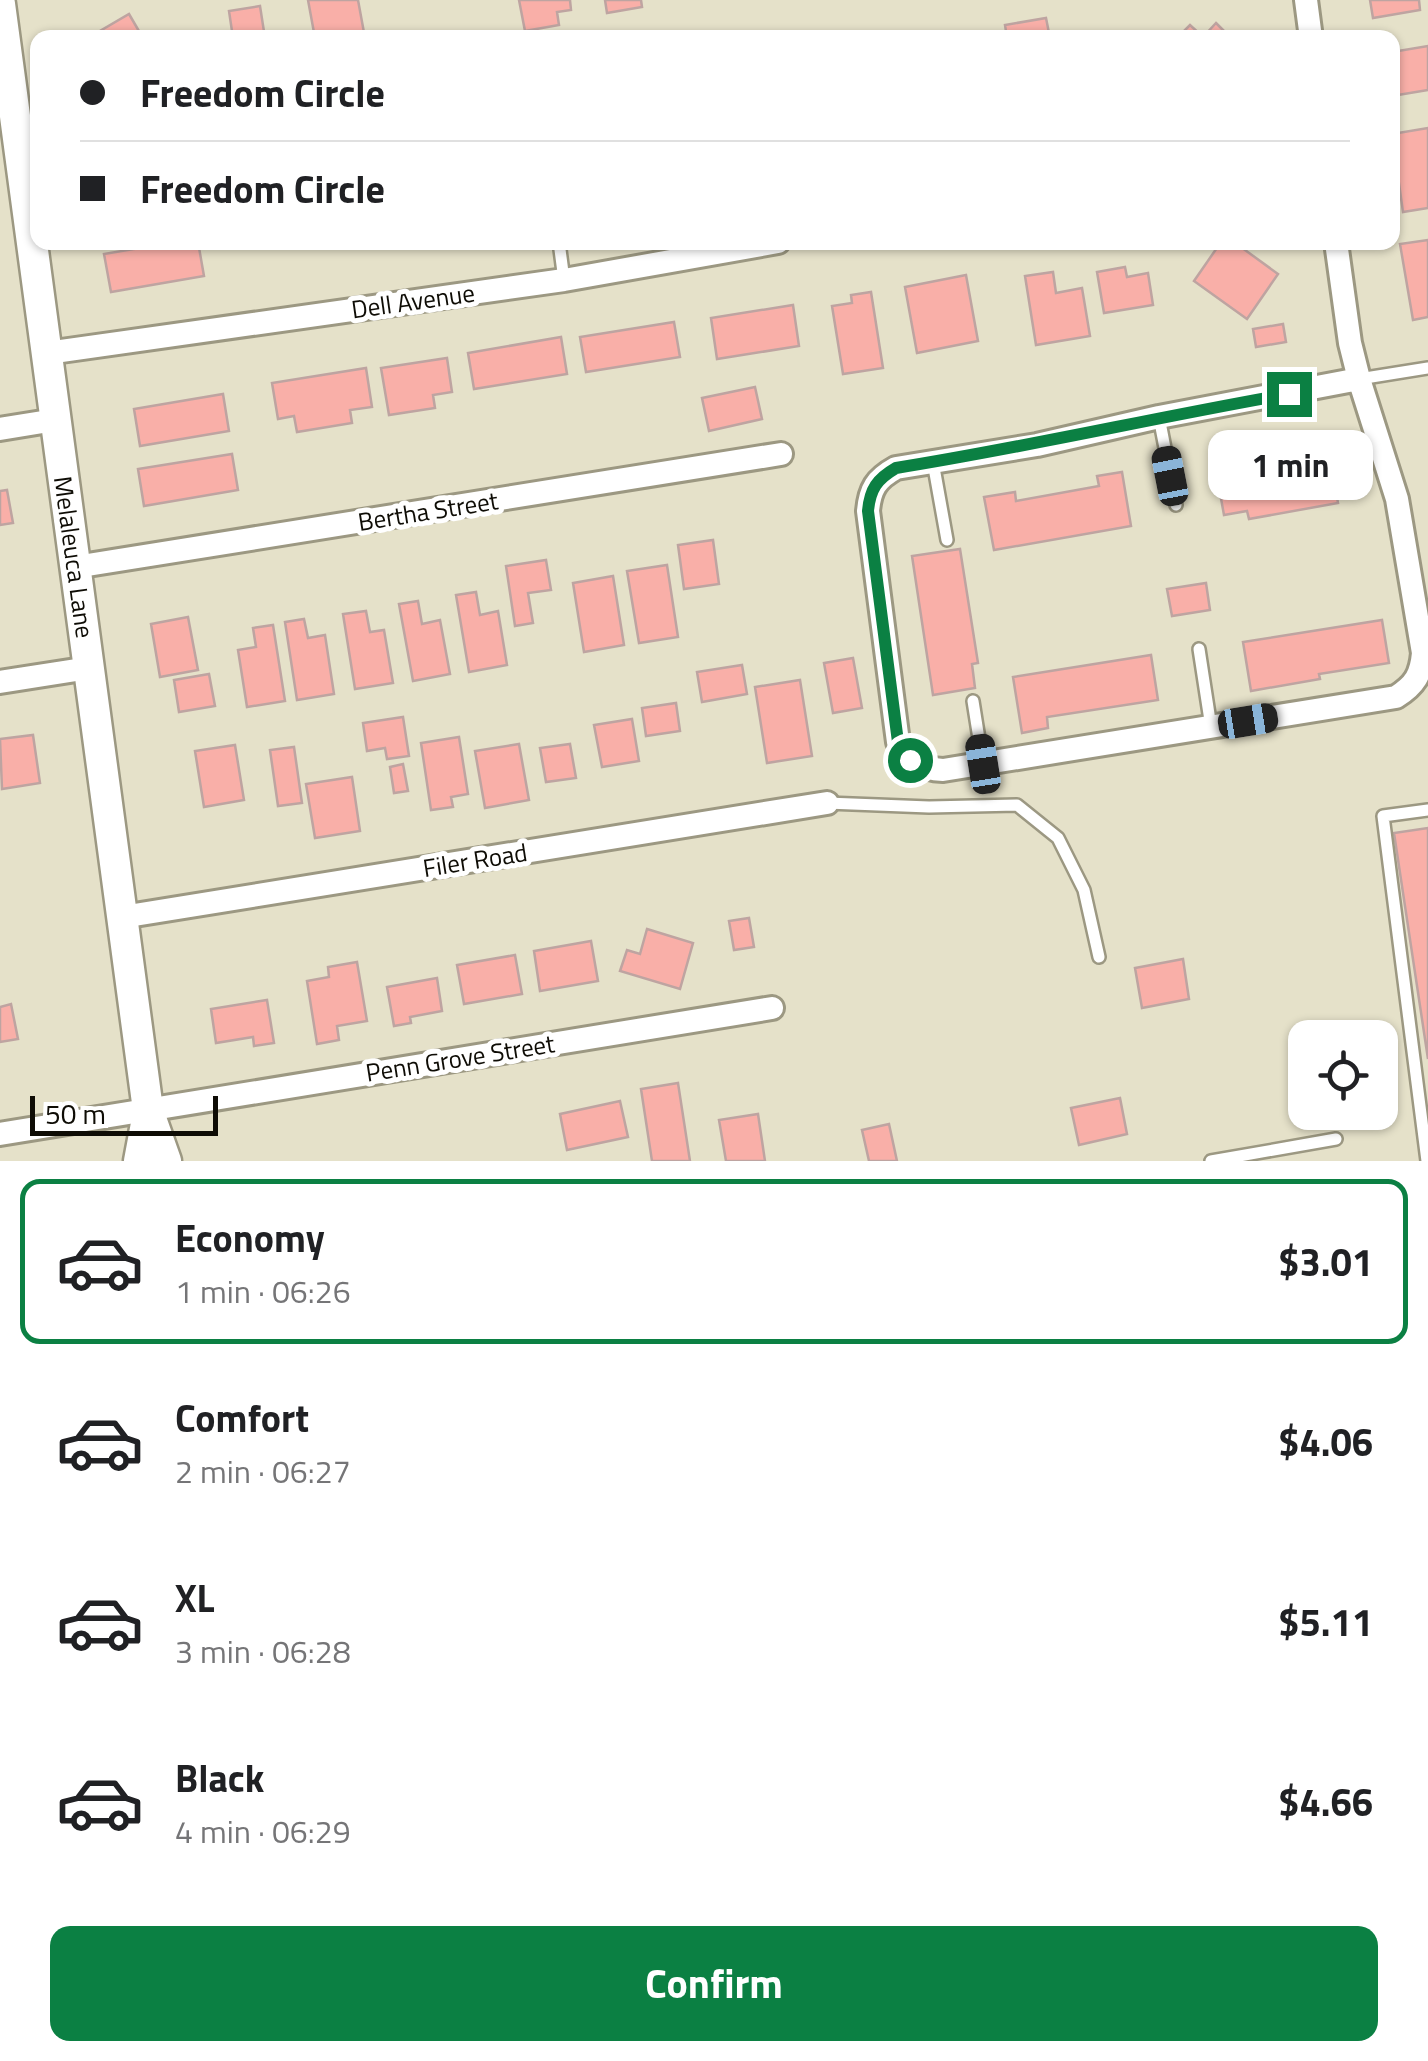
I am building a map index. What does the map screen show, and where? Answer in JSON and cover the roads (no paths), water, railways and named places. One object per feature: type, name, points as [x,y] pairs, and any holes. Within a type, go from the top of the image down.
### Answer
[{"type":"street","points":[[1306,0],[1310,30]]},
{"type":"street","name":"Melaleuca Lane","points":[[0,4],[30,227]]},
{"type":"street","name":"Melaleuca Lane","points":[[33,250],[148,1110],[166,1161]]},
{"type":"street","name":"Dell Avenue","points":[[47,353],[564,280],[733,250]]},
{"type":"street","points":[[1337,250],[1350,342],[1397,499],[1423,653],[1422,679],[1396,697],[983,764],[944,770],[926,769],[910,760],[898,742],[868,511],[869,494],[879,478],[896,468],[1037,444],[1359,379]]},
{"type":"street","points":[[0,428],[56,420]]},
{"type":"street","name":"Bertha Street","points":[[75,567],[782,454]]},
{"type":"street","points":[[0,682],[89,668]]},
{"type":"street","name":"Filer Road","points":[[122,916],[828,804]]},
{"type":"street","name":"Penn Grove Street","points":[[0,1134],[772,1008]]},
{"type":"street","name":"Melaleuca Lane","points":[[139,1161],[148,1110]]},
{"type":"lane","points":[[560,250],[564,280]]},
{"type":"lane","points":[[1359,379],[1428,368]]},
{"type":"lane","points":[[1159,417],[1176,505]]},
{"type":"lane","points":[[933,462],[948,540]]},
{"type":"lane","points":[[1199,649],[1210,727]]},
{"type":"lane","points":[[973,701],[983,764]]},
{"type":"lane","points":[[828,804],[1017,805],[1058,838],[1084,890],[1099,957]]},
{"type":"lane","points":[[1428,810],[1383,816],[1428,1161]]},
{"type":"lane","points":[[1211,1161],[1336,1140]]}]
